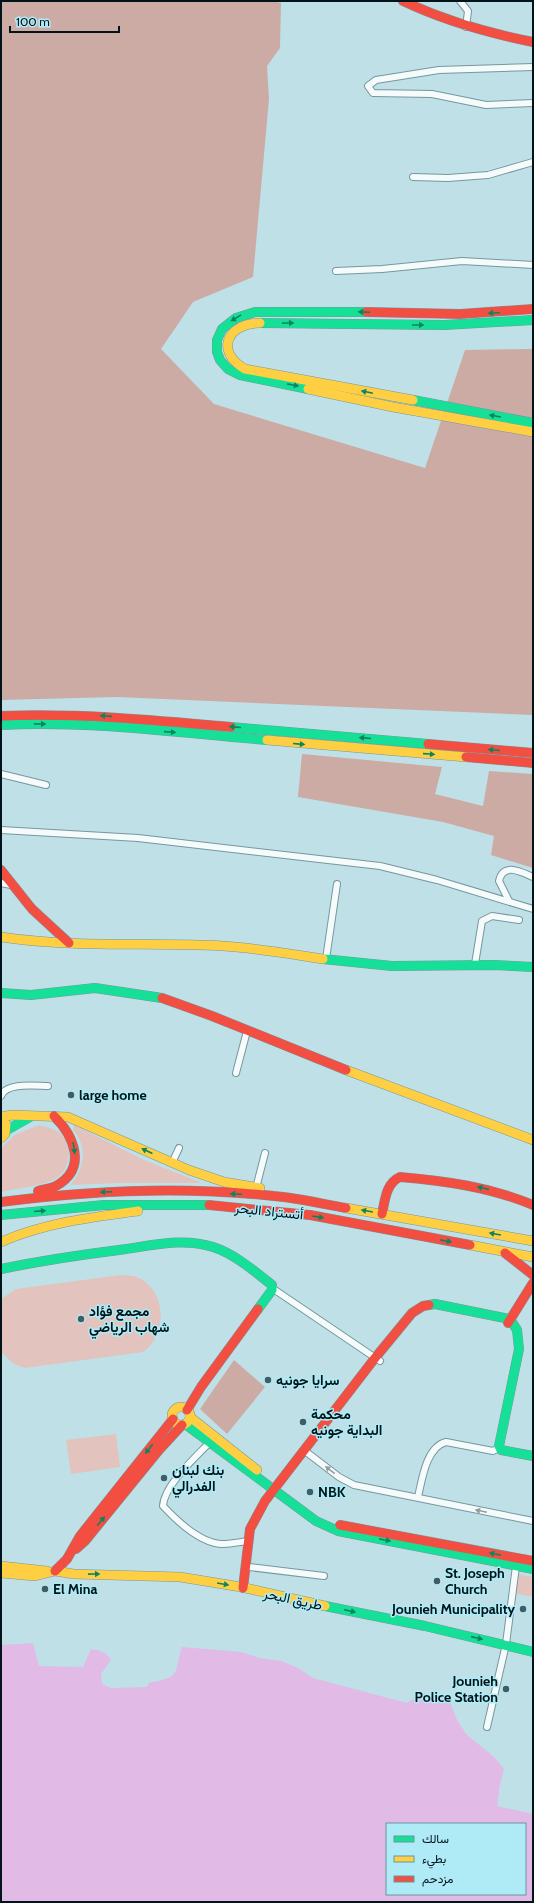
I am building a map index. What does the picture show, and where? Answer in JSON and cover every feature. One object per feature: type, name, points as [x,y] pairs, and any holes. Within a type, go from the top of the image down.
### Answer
[{"type":"main road","points":[[403,1],[422,11],[466,27],[533,42]]},
{"type":"main road","points":[[533,309],[475,314],[308,310],[252,312],[241,315],[221,330],[217,346],[217,354],[225,367],[240,375],[349,396],[393,407],[533,432]]},
{"type":"main road","points":[[533,320],[444,325],[255,323],[237,329],[228,340],[228,351],[233,362],[245,369],[533,423]]},
{"type":"main road","points":[[1,716],[71,715],[123,717],[533,753]]},
{"type":"main road","points":[[1,725],[38,723],[125,728],[533,763]]},
{"type":"main road","points":[[1,870],[11,886],[44,922],[69,943]]},
{"type":"main road","points":[[1,938],[40,943],[69,943],[109,946],[225,946],[372,965],[409,966],[475,964],[533,967]]},
{"type":"main road","points":[[1,993],[31,995],[95,988],[128,991],[155,996],[180,1004],[533,1140]]},
{"type":"main road","points":[[1,1117],[12,1115],[54,1116],[79,1121],[172,1163],[224,1182],[266,1190],[275,1196]]},
{"type":"main road","points":[[1,1138],[7,1130],[30,1116]]},
{"type":"main road","points":[[1,1198],[56,1186],[69,1174],[75,1159],[74,1143],[65,1127],[54,1116]]},
{"type":"main road","points":[[1,1117],[6,1122],[7,1130]]},
{"type":"main road","points":[[382,1214],[390,1184],[395,1179],[400,1177],[462,1183],[505,1193],[533,1205]]},
{"type":"main road","name":"أتستراد البحر","points":[[1,1202],[54,1195],[129,1191],[175,1190],[275,1196],[533,1241]]},
{"type":"main road","points":[[1,1242],[10,1236],[21,1232],[88,1218],[149,1210],[165,1203]]},
{"type":"main road","name":"أتستراد البحر","points":[[1,1215],[89,1206],[165,1203],[224,1206],[320,1217],[533,1257]]},
{"type":"main road","points":[[1,1269],[94,1253],[186,1243],[205,1244],[224,1251],[268,1282],[272,1288],[246,1327],[201,1387],[191,1396],[185,1417],[85,1541],[74,1550]]},
{"type":"main road","points":[[504,1252],[533,1275]]},
{"type":"main road","points":[[496,1449],[514,1349],[509,1321],[533,1283]]},
{"type":"main road","points":[[245,1588],[251,1542],[250,1529],[256,1516],[307,1453],[377,1359],[415,1317],[424,1308],[509,1321]]},
{"type":"main road","points":[[53,1572],[66,1562],[74,1550],[80,1536],[173,1419],[174,1410],[185,1417],[316,1521],[338,1531],[533,1569]]},
{"type":"main road","points":[[173,1419],[176,1423],[185,1417]]},
{"type":"main road","points":[[185,1417],[210,1442],[278,1490],[320,1517],[337,1525],[533,1561]]},
{"type":"main road","points":[[496,1449],[533,1456]]},
{"type":"main road","points":[[496,1449],[505,1455],[533,1461]]},
{"type":"main road","name":"طريق البحر","points":[[1,1566],[74,1574],[180,1577],[245,1588],[506,1644],[533,1652]]},
{"type":"main road","name":"طريق البحر","points":[[1,1574],[35,1576],[53,1572]]},
{"type":"street","points":[[460,1],[466,6],[469,14],[466,27]]},
{"type":"street","points":[[533,67],[439,70],[376,80],[368,86],[373,93],[432,94],[486,105],[533,103]]},
{"type":"street","points":[[414,177],[448,178],[488,175],[533,162]]},
{"type":"street","points":[[336,271],[382,269],[462,261],[533,265]]},
{"type":"street","points":[[1,774],[46,785]]},
{"type":"street","points":[[1,830],[138,838],[373,865],[437,880],[533,909]]},
{"type":"street","points":[[508,901],[499,881],[504,872],[515,869],[533,877]]},
{"type":"street","points":[[1,883],[11,886]]},
{"type":"street","points":[[326,959],[337,884]]},
{"type":"street","points":[[475,964],[482,921],[492,916],[519,920]]},
{"type":"street","points":[[236,1073],[247,1031]]},
{"type":"street","points":[[1,1096],[4,1090],[10,1087],[48,1086]]},
{"type":"street","points":[[172,1163],[179,1148]]},
{"type":"street","points":[[256,1188],[265,1152]]},
{"type":"street","points":[[272,1288],[377,1359]]},
{"type":"street","points":[[210,1442],[176,1479],[164,1499],[163,1506],[172,1516],[200,1536],[213,1543],[223,1544],[251,1542]]},
{"type":"street","points":[[418,1497],[427,1464],[432,1452],[439,1444],[446,1442],[496,1449]]},
{"type":"street","points":[[307,1453],[339,1477],[354,1485],[418,1497],[533,1522]]},
{"type":"street","points":[[249,1563],[324,1576]]},
{"type":"street","points":[[488,1727],[506,1644],[516,1566]]},
{"type":"shaded area","points":[[1,1],[272,1],[281,3],[280,48],[267,66],[269,99],[253,277],[193,302],[161,349],[214,404],[425,468],[465,350],[533,349],[533,715],[117,697],[1,700]]},
{"type":"shaded area","points":[[302,754],[442,767],[435,794],[483,806],[489,771],[533,774],[533,868],[491,855],[494,836],[443,822],[298,797]]},
{"type":"shaded area","points":[[39,1125],[53,1129],[65,1138],[69,1151],[67,1165],[59,1176],[53,1180],[34,1186],[1,1192],[1,1148],[15,1135]]},
{"type":"shaded area","points":[[74,1125],[144,1160],[202,1183],[117,1183],[70,1185],[79,1172],[83,1158],[81,1143],[73,1130]]},
{"type":"shaded area","name":"مجمع فؤاد شهاب الرياضي","points":[[121,1275],[135,1276],[147,1283],[159,1302],[161,1313],[157,1335],[143,1352],[25,1368],[14,1364],[2,1353],[1,1299],[16,1289]]},
{"type":"shaded area","points":[[234,1360],[265,1387],[227,1434],[200,1409]]},
{"type":"shaded area","points":[[116,1434],[120,1467],[71,1474],[66,1440]]},
{"type":"shaded area","points":[[517,1574],[533,1577],[533,1597],[513,1593]]},
{"type":"shaded area","points":[[33,1643],[39,1666],[83,1667],[91,1649],[100,1651],[105,1653],[111,1660],[101,1674],[102,1684],[111,1688],[147,1687],[149,1683],[172,1676],[176,1669],[182,1647],[241,1652],[260,1658],[281,1661],[298,1668],[313,1678],[407,1703],[423,1693],[446,1697],[451,1704],[457,1720],[466,1734],[493,1756],[504,1769],[497,1806],[533,1814],[533,1902],[1,1902],[1,1645]]},
{"type":"traffic: fast","points":[[308,389],[240,375],[228,369],[220,360],[217,352],[217,340],[222,329],[236,318],[255,312],[366,312]]},
{"type":"traffic: fast","points":[[260,323],[444,325],[533,320]]},
{"type":"traffic: fast","points":[[413,400],[533,423]]},
{"type":"traffic: fast","points":[[1,725],[67,724],[267,740]]},
{"type":"traffic: fast","points":[[231,727],[428,744]]},
{"type":"traffic: fast","points":[[323,959],[392,966],[493,965],[533,967]]},
{"type":"traffic: fast","points":[[1,993],[31,995],[95,988],[162,998]]},
{"type":"traffic: fast","points":[[7,1130],[30,1117]]},
{"type":"traffic: fast","points":[[1,1215],[104,1205],[209,1205]]},
{"type":"traffic: fast","points":[[1,1269],[60,1258],[166,1243],[178,1242],[201,1244],[213,1247],[229,1254],[244,1263],[272,1285],[272,1290],[258,1309]]},
{"type":"traffic: fast","points":[[429,1305],[435,1304],[510,1319],[517,1330],[519,1349],[499,1446],[501,1450],[533,1456]]},
{"type":"traffic: fast","points":[[185,1424],[316,1521],[338,1531],[533,1569]]},
{"type":"traffic: fast","points":[[325,1606],[425,1626],[533,1652]]},
{"type":"traffic: slow","points":[[260,323],[249,324],[240,328],[233,333],[229,339],[228,347],[230,354],[235,362],[245,369],[413,400]]},
{"type":"traffic: slow","points":[[308,389],[393,407],[533,432]]},
{"type":"traffic: slow","points":[[267,740],[466,757]]},
{"type":"traffic: slow","points":[[1,937],[84,944],[223,946],[323,959]]},
{"type":"traffic: slow","points":[[346,1070],[533,1140]]},
{"type":"traffic: slow","points":[[1,1117],[12,1115],[68,1117],[189,1170],[224,1182],[260,1188]]},
{"type":"traffic: slow","points":[[1,1138],[5,1134],[6,1124]]},
{"type":"traffic: slow","points":[[346,1208],[533,1241]]},
{"type":"traffic: slow","points":[[1,1242],[17,1235],[51,1225],[86,1218],[138,1211]]},
{"type":"traffic: slow","points":[[470,1245],[533,1257]]},
{"type":"traffic: slow","points":[[181,1407],[187,1410],[190,1416],[187,1422],[181,1425],[175,1422],[172,1416],[175,1410],[181,1407]]},
{"type":"traffic: slow","points":[[190,1417],[257,1470]]},
{"type":"traffic: slow","points":[[1,1566],[47,1571]]},
{"type":"traffic: slow","points":[[1,1573],[35,1576],[55,1571],[74,1574],[180,1577],[241,1587],[325,1606]]},
{"type":"traffic: jam","points":[[403,1],[435,15],[467,26],[533,42]]},
{"type":"traffic: jam","points":[[366,312],[460,314],[533,309]]},
{"type":"traffic: jam","points":[[1,716],[87,716],[231,727]]},
{"type":"traffic: jam","points":[[428,744],[533,753]]},
{"type":"traffic: jam","points":[[466,757],[533,763]]},
{"type":"traffic: jam","points":[[1,870],[32,909],[69,943]]},
{"type":"traffic: jam","points":[[162,998],[212,1016],[346,1070]]},
{"type":"traffic: jam","points":[[38,1191],[52,1188],[66,1179],[72,1170],[75,1161],[72,1142],[61,1124],[54,1116]]},
{"type":"traffic: jam","points":[[382,1214],[387,1192],[392,1183],[400,1177],[484,1189],[533,1205]]},
{"type":"traffic: jam","points":[[1,1202],[103,1192],[172,1190],[274,1196],[346,1208]]},
{"type":"traffic: jam","points":[[209,1205],[310,1215],[470,1245]]},
{"type":"traffic: jam","points":[[505,1253],[533,1275]]},
{"type":"traffic: jam","points":[[508,1323],[533,1283]]},
{"type":"traffic: jam","points":[[243,1588],[250,1529],[265,1501],[375,1358],[412,1313],[423,1306],[429,1305]]},
{"type":"traffic: jam","points":[[187,1410],[201,1387],[258,1309]]},
{"type":"traffic: jam","points":[[55,1571],[67,1559],[80,1536],[173,1419]]},
{"type":"traffic: jam","points":[[76,1549],[85,1541],[159,1450],[182,1425]]},
{"type":"traffic: jam","points":[[340,1525],[533,1561]]},
{"type":"place","name":"large home","points":[[71,1095]]},
{"type":"place","name":"مجمع فؤاد شهاب الرياضي","points":[[81,1319]]},
{"type":"place","name":"سرايا جونيه","points":[[268,1380]]},
{"type":"place","name":"محكمة البداية جونيه","points":[[303,1422]]},
{"type":"place","name":"بنك لبنان الفدرالي","points":[[164,1478]]},
{"type":"place","name":"NBK","points":[[310,1492]]},
{"type":"place","name":"St. Joseph Church","points":[[437,1581]]},
{"type":"place","name":"El Mina","points":[[45,1589]]},
{"type":"place","name":"Jounieh Municipality","points":[[523,1609]]},
{"type":"place","name":"Jounieh Police Station","points":[[506,1689]]}]
